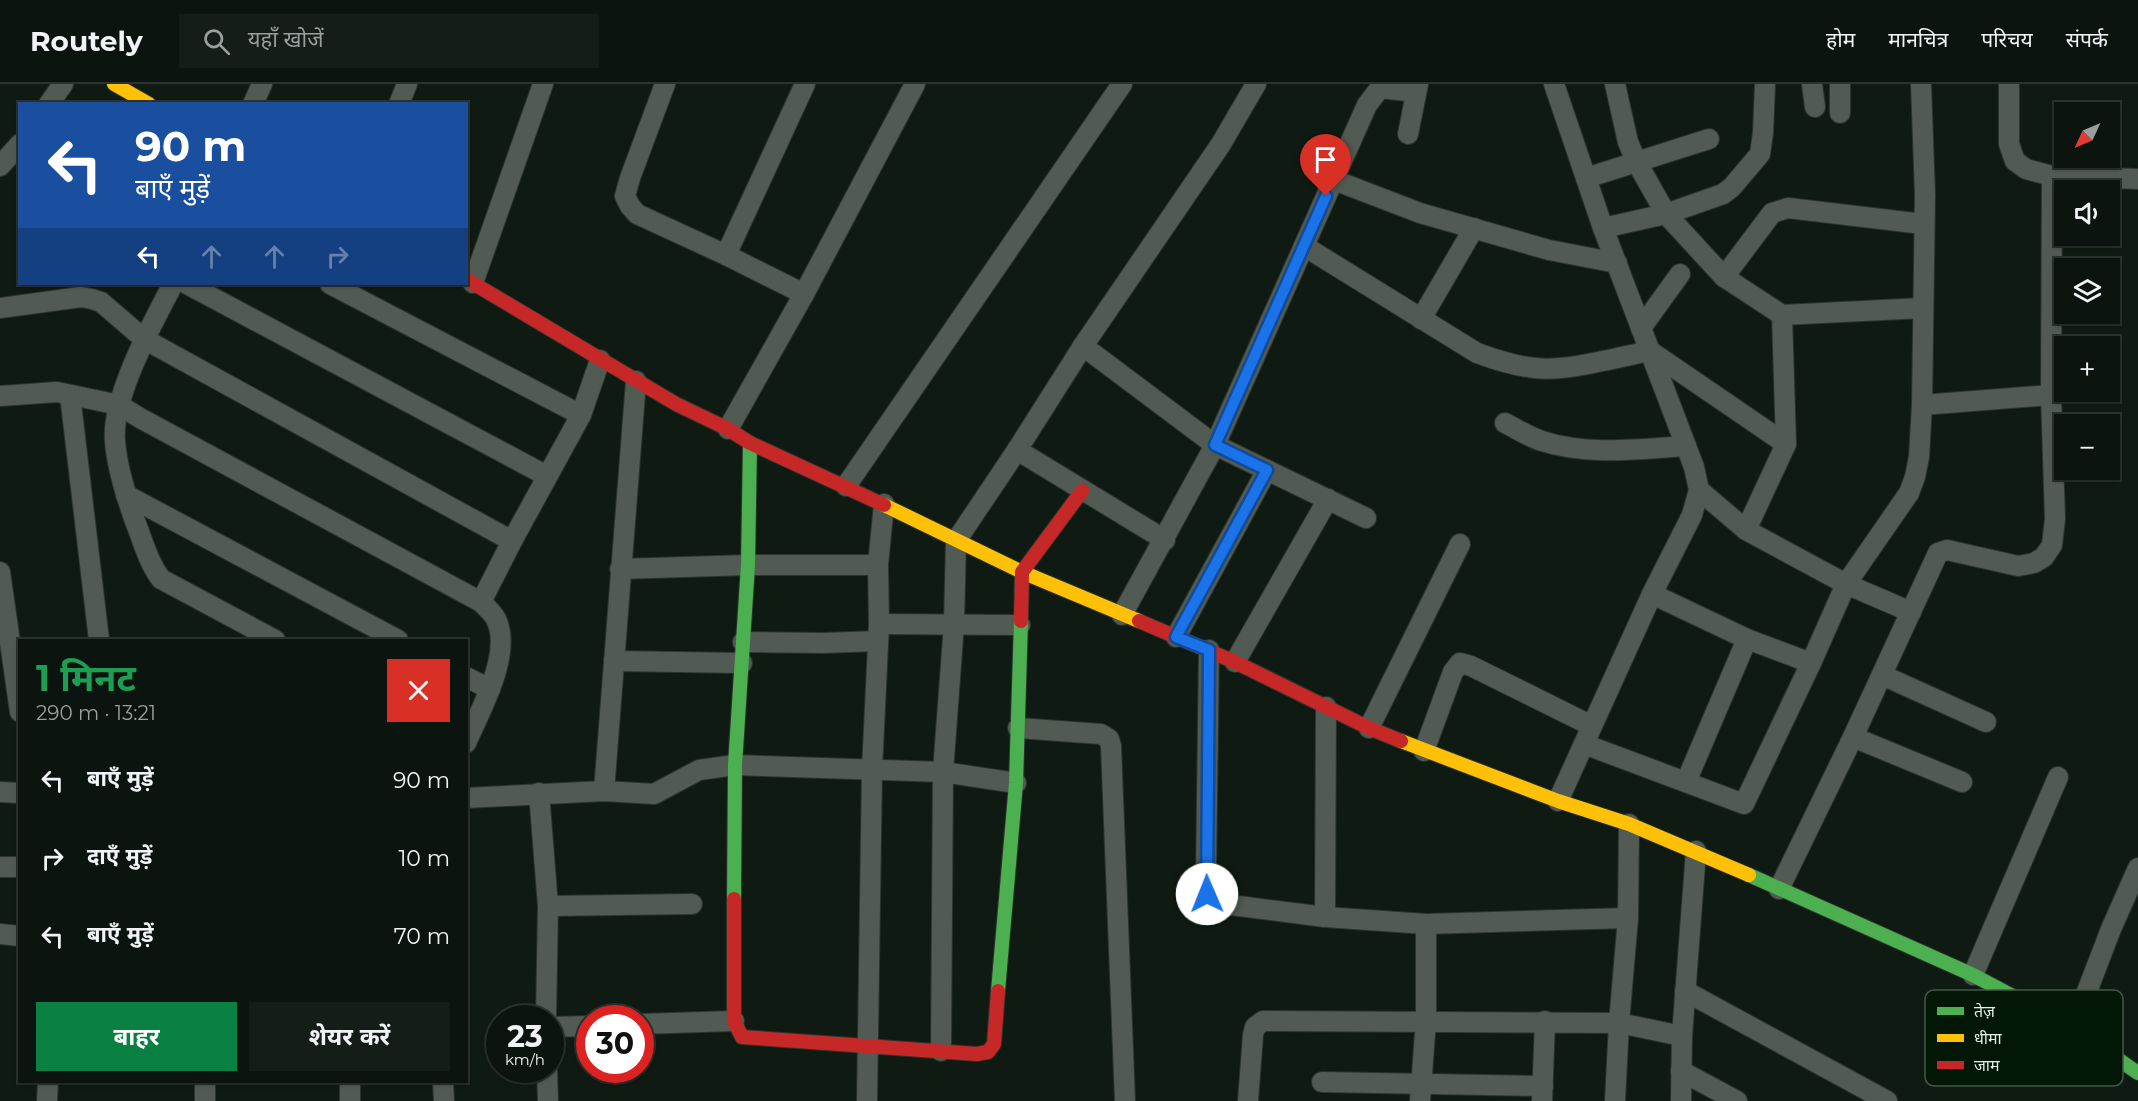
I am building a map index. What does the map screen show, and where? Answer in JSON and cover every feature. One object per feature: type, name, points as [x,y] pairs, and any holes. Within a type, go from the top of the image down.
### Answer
[{"type":"street","points":[[50,102],[63,84]]},
{"type":"street","points":[[114,84],[146,102]]},
{"type":"street","points":[[254,102],[262,84]]},
{"type":"street","points":[[400,102],[407,84]]},
{"type":"street","points":[[543,84],[470,281],[636,381],[750,443],[884,504],[1022,572],[1209,650],[1369,728],[1424,751],[1558,801],[1629,824],[1696,851],[1973,975],[2001,990]]},
{"type":"street","points":[[665,84],[630,178],[625,196],[630,206],[637,214],[804,294]]},
{"type":"street","points":[[726,255],[805,84]]},
{"type":"street","points":[[728,429],[804,294],[915,84]]},
{"type":"street","points":[[846,486],[1122,84]]},
{"type":"street","points":[[941,1051],[943,772],[954,624],[956,541],[1083,346],[1221,144],[1256,84]]},
{"type":"street","points":[[1554,84],[1604,228],[1694,467],[1699,490],[1692,515],[1652,594],[1558,801]]},
{"type":"street","points":[[1615,84],[1628,142],[1636,161],[1666,214],[1724,277],[1782,315],[1923,308]]},
{"type":"street","points":[[1604,228],[1666,214],[1723,194],[1732,187],[1760,154],[1765,84]]},
{"type":"street","points":[[1812,84],[1815,107]]},
{"type":"street","points":[[1840,84],[1840,113]]},
{"type":"street","points":[[1424,751],[1453,672],[1460,663],[1472,666],[1588,735],[1686,782],[1744,804],[1846,584],[1909,493],[1919,457],[1922,405],[1925,195],[1921,84]]},
{"type":"street","points":[[2009,84],[2009,144],[2015,161],[2026,169],[2052,176],[2138,179]]},
{"type":"street","points":[[1122,615],[1215,445],[1367,105],[1380,88],[1417,88],[1408,134]]},
{"type":"street","points":[[1586,178],[1709,139]]},
{"type":"street","points":[[0,166],[18,146]]},
{"type":"street","points":[[1779,889],[1853,737],[1938,553],[1947,550],[2018,566],[2034,563],[2044,557],[2052,545],[2055,519],[2051,395],[2052,176]]},
{"type":"street","points":[[1334,180],[1420,213],[1550,250],[1617,263]]},
{"type":"street","points":[[1724,277],[1772,213],[1780,210],[1788,208],[1923,224]]},
{"type":"street","points":[[1420,319],[1474,228]]},
{"type":"street","points":[[1304,246],[1477,353],[1500,361],[1536,368],[1557,369],[1650,351],[1786,444]]},
{"type":"street","points":[[1641,328],[1680,274]]},
{"type":"street","points":[[172,285],[144,339],[119,405],[114,440],[126,495],[152,568],[161,579],[273,639]]},
{"type":"street","points":[[189,285],[547,476]]},
{"type":"street","points":[[332,285],[581,416]]},
{"type":"street","points":[[0,308],[81,297],[95,291],[101,302],[144,339],[512,541]]},
{"type":"street","points":[[1746,530],[1786,444],[1782,315]]},
{"type":"street","points":[[1083,346],[1215,445],[1366,518]]},
{"type":"street","points":[[481,602],[581,416],[600,360]]},
{"type":"street","points":[[604,791],[636,381]]},
{"type":"street","points":[[0,396],[57,392],[119,405],[481,602],[496,617],[502,644],[490,689],[468,738]]},
{"type":"street","points":[[70,395],[99,639]]},
{"type":"street","points":[[1922,405],[2051,395]]},
{"type":"street","points":[[1505,423],[1541,441],[1567,447],[1622,450],[1686,446]]},
{"type":"street","points":[[750,443],[748,565],[735,765],[734,1021],[742,1036],[977,1054],[988,1052],[994,1044],[1016,783],[1022,572],[1082,491]]},
{"type":"street","points":[[1017,450],[1164,540]]},
{"type":"street","points":[[1176,637],[1267,470]]},
{"type":"street","points":[[1699,490],[1746,530],[1846,584],[1911,612]]},
{"type":"street","points":[[126,495],[396,639]]},
{"type":"street","points":[[1235,662],[1328,499]]},
{"type":"street","points":[[867,1101],[872,770],[878,632],[878,565],[884,504]]},
{"type":"street","points":[[1369,728],[1460,544]]},
{"type":"street","points":[[620,569],[748,565],[878,565]]},
{"type":"street","points":[[0,572],[12,703]]},
{"type":"street","points":[[1652,594],[1747,639],[1811,663]]},
{"type":"street","points":[[743,642],[823,643],[878,632],[954,624],[1020,625]]},
{"type":"street","points":[[1686,782],[1747,639]]},
{"type":"street","points":[[1209,650],[1207,894],[1215,903],[1325,917],[1426,924],[1628,918]]},
{"type":"street","points":[[614,661],[742,663]]},
{"type":"street","points":[[1882,675],[1986,722]]},
{"type":"street","points":[[468,678],[490,689]]},
{"type":"street","points":[[1325,917],[1326,707]]},
{"type":"street","points":[[1018,728],[1101,734],[1109,739],[1125,1101]]},
{"type":"street","points":[[1853,737],[1962,782]]},
{"type":"street","points":[[468,798],[604,791],[654,794],[699,770],[735,765],[943,772],[1016,783]]},
{"type":"street","points":[[1973,975],[2058,777]]},
{"type":"street","points":[[0,792],[18,793]]},
{"type":"street","points":[[539,793],[548,906],[546,1005]]},
{"type":"street","points":[[1615,1101],[1628,918],[1629,824]]},
{"type":"street","points":[[1681,1101],[1682,1036],[1696,851]]},
{"type":"street","points":[[0,867],[18,867]]},
{"type":"street","points":[[2088,990],[2138,868]]},
{"type":"street","points":[[548,906],[692,904]]},
{"type":"street","points":[[1420,1092],[1426,1020],[1426,924]]},
{"type":"street","points":[[0,934],[18,936]]},
{"type":"street","points":[[1685,991],[1887,1101]]},
{"type":"street","points":[[1248,1101],[1253,1035],[1256,1027],[1263,1021],[1426,1020],[1619,1023],[1682,1036]]},
{"type":"street","points":[[654,1024],[734,1021]]},
{"type":"street","points":[[1322,1082],[1420,1092],[1543,1094],[1545,1021]]},
{"type":"street","points":[[2123,1063],[2138,1073]]},
{"type":"street","points":[[1682,1071],[1737,1101]]},
{"type":"street","points":[[47,1101],[48,1083]]},
{"type":"street","points":[[205,1083],[205,1101]]},
{"type":"street","points":[[350,1083],[351,1101]]},
{"type":"street","points":[[443,1083],[444,1101]]},
{"type":"street","points":[[547,1083],[548,1101]]},
{"type":"traffic: fast","points":[[734,899],[735,765],[748,565],[750,443]]},
{"type":"traffic: fast","points":[[998,991],[1016,783],[1021,621]]},
{"type":"traffic: fast","points":[[1749,875],[1973,975],[2001,990]]},
{"type":"traffic: fast","points":[[2123,1063],[2138,1073]]},
{"type":"traffic: slow","points":[[114,84],[146,102]]},
{"type":"traffic: slow","points":[[884,505],[1022,572],[1139,621]]},
{"type":"traffic: slow","points":[[1401,741],[1558,801],[1629,824],[1749,875]]},
{"type":"traffic: jam","points":[[468,280],[676,404],[728,429],[750,443],[884,505]]},
{"type":"traffic: jam","points":[[1021,621],[1022,572],[1082,491]]},
{"type":"traffic: jam","points":[[1139,621],[1235,662],[1369,728],[1401,741]]},
{"type":"traffic: jam","points":[[734,899],[734,1021],[742,1037],[977,1054],[988,1052],[994,1044],[998,991]]},
{"type":"route","points":[[1207,894],[1209,650],[1176,637],[1267,470],[1215,445],[1326,196]]}]
